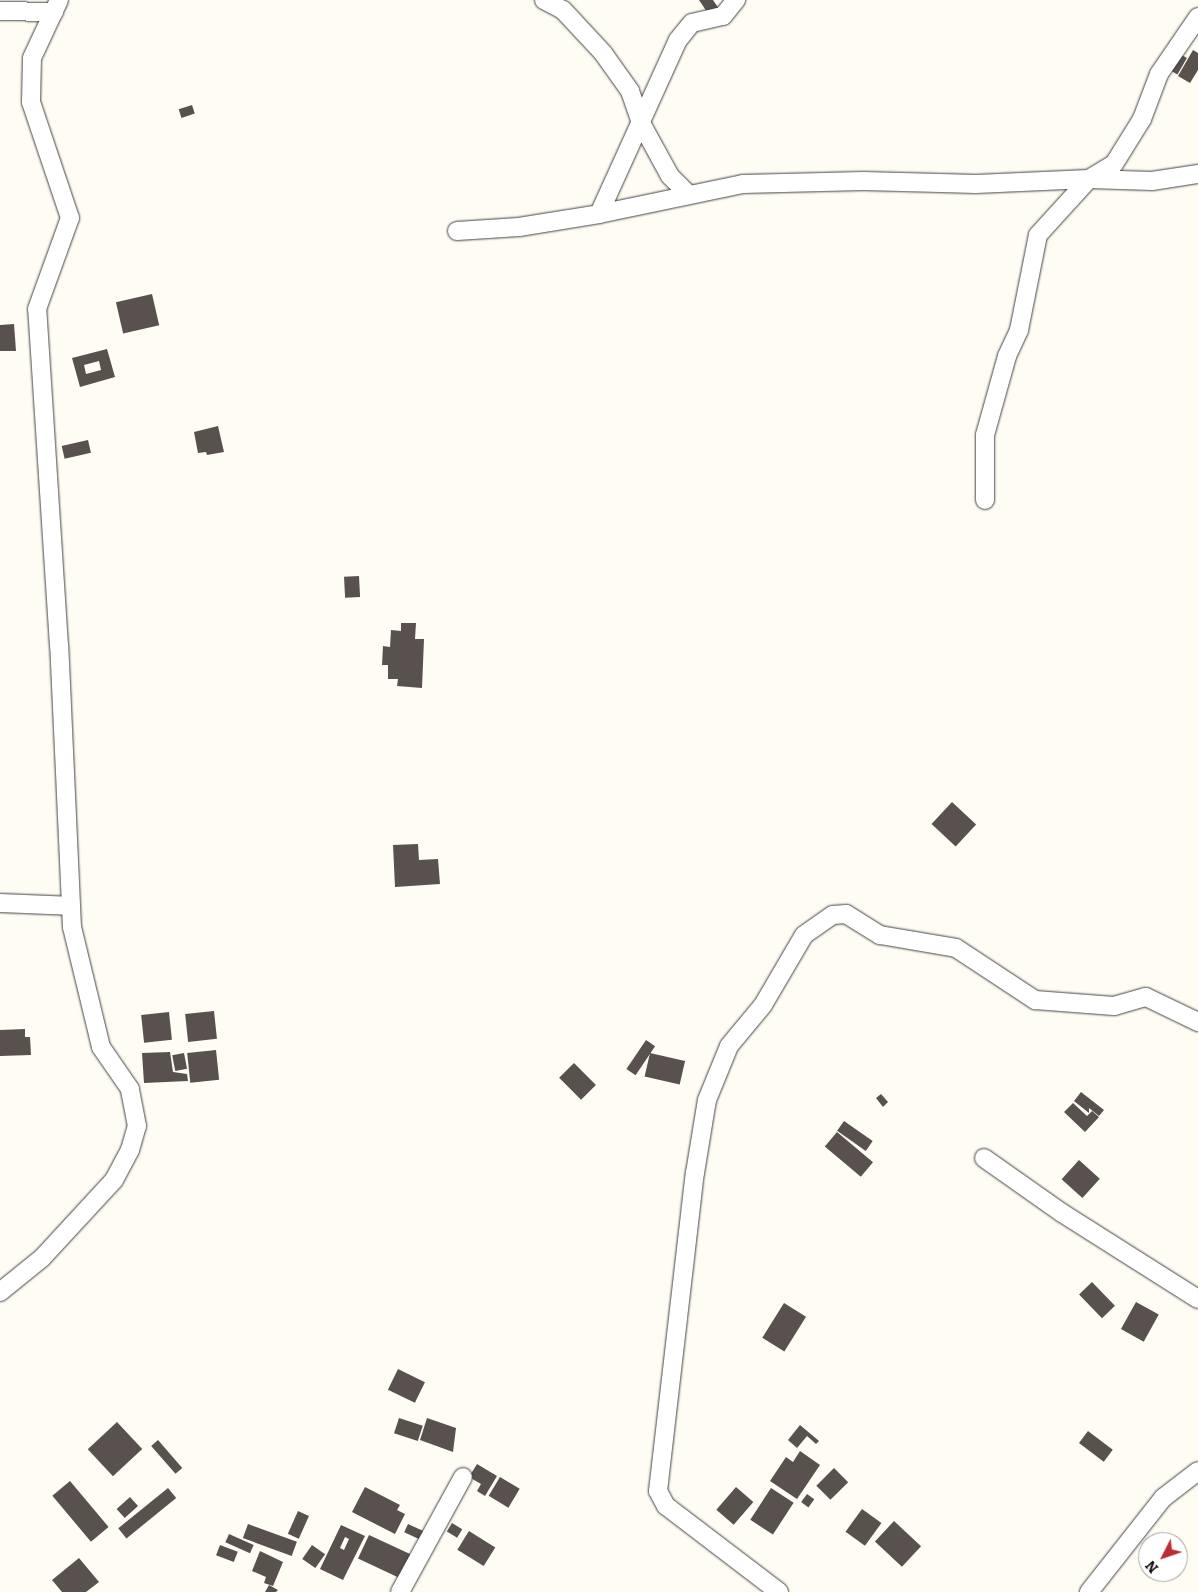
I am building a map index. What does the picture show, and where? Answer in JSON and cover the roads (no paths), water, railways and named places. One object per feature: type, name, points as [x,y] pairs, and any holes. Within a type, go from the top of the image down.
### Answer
[{"type":"street","points":[[544,0],[563,10],[603,53],[630,91],[641,123],[670,176],[688,194]]},
{"type":"street","points":[[599,214],[678,40],[692,23],[723,16],[736,0]]},
{"type":"street","points":[[0,11],[25,7],[57,6],[32,58],[31,102],[70,218],[37,309],[72,927],[101,1047],[130,1089],[137,1126],[130,1150],[114,1180],[42,1258],[0,1292]]},
{"type":"street","points":[[985,500],[986,435],[1007,356],[1019,330],[1038,235],[1090,179],[1114,164],[1142,119],[1159,74],[1198,17]]},
{"type":"street","points":[[457,231],[519,227],[599,214],[743,184],[863,181],[976,184],[1090,179],[1152,181],[1198,174]]},
{"type":"street","points":[[0,902],[72,906]]},
{"type":"street","points":[[779,1592],[666,1506],[658,1491],[695,1174],[707,1100],[729,1046],[762,1005],[804,935],[833,915],[846,914],[880,935],[956,948],[1036,1000],[1114,1006],[1146,997],[1198,1022]]},
{"type":"street","points":[[984,1158],[1062,1213],[1198,1299]]},
{"type":"street","points":[[1089,1592],[1163,1498],[1198,1472]]},
{"type":"street","points":[[400,1592],[463,1477]]}]
